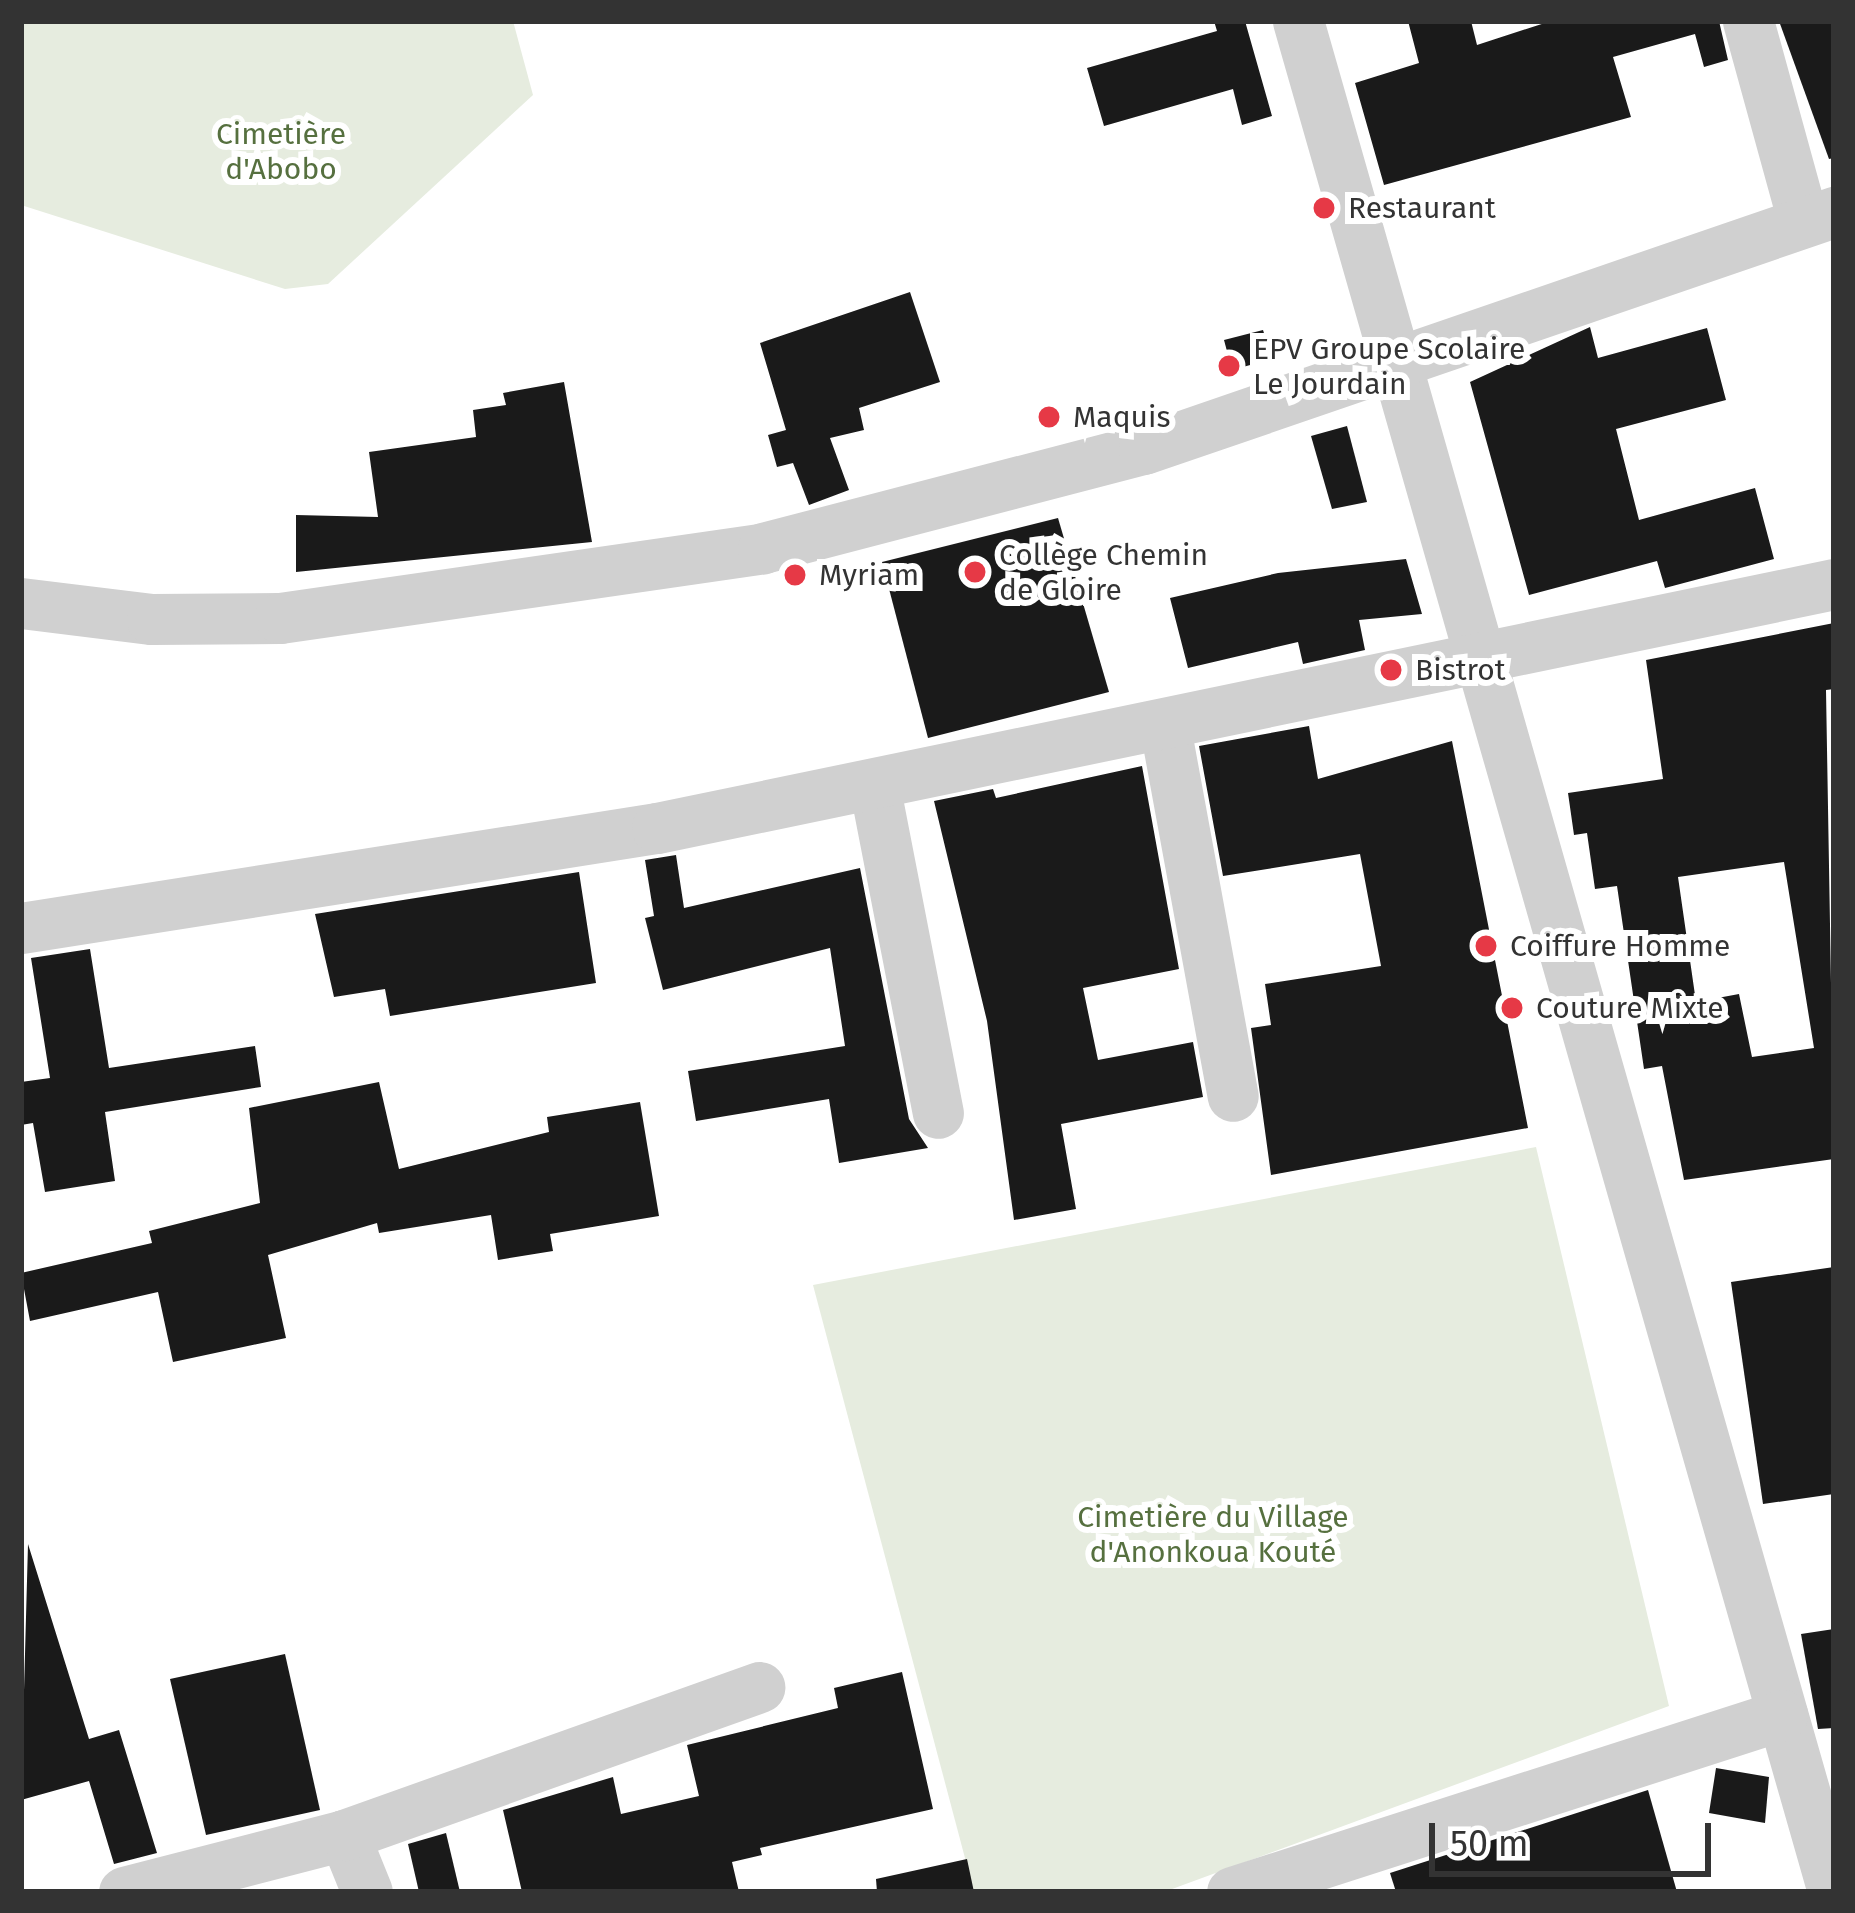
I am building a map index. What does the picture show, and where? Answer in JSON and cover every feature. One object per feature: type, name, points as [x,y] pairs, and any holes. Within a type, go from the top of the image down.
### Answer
[{"type":"street","points":[[1298,21],[1833,1892]]},
{"type":"street","points":[[21,603],[152,619],[280,618],[620,576],[877,522],[1144,449],[1819,216],[1748,21]]},
{"type":"street","points":[[21,928],[874,784],[1482,664],[1834,584]]},
{"type":"street","points":[[1165,727],[1233,1096]]},
{"type":"street","points":[[874,784],[938,1113]]},
{"type":"street","points":[[124,1892],[344,1835],[759,1687]]},
{"type":"street","points":[[1232,1892],[1782,1714]]},
{"type":"street","points":[[344,1835],[367,1892]]},
{"type":"green space","name":"Cimetière d'Abobo","points":[[21,21],[513,21],[533,95],[328,284],[285,289],[21,205]]},
{"type":"green space","name":"Cimetière du Village d'Anonkoua Kouté","points":[[1536,1147],[1669,1706],[1164,1892],[974,1892],[813,1285]]},
{"type":"building","points":[[1214,21],[1245,21],[1272,116],[1242,125],[1233,89],[1104,126],[1087,68],[1217,31]]},
{"type":"building","points":[[1408,21],[1471,21],[1477,45],[1551,21],[1719,21],[1728,60],[1704,67],[1695,34],[1613,57],[1631,117],[1384,185],[1355,83],[1419,63]]},
{"type":"building","points":[[1779,21],[1834,21],[1834,158],[1829,159]]},
{"type":"building","points":[[910,292],[940,382],[859,408],[864,430],[830,438],[849,490],[809,505],[793,463],[777,467],[768,435],[786,430],[760,343]]},
{"type":"building","points":[[1590,327],[1598,358],[1707,328],[1726,400],[1616,429],[1639,520],[1755,488],[1774,559],[1665,588],[1657,561],[1529,595],[1470,382]]},
{"type":"building","points":[[1263,330],[1272,359],[1232,370],[1224,340]]},
{"type":"building","points":[[564,382],[592,542],[296,572],[296,515],[378,517],[369,452],[476,437],[473,410],[506,405],[503,393]]},
{"type":"building","points":[[1347,426],[1367,502],[1332,509],[1311,436]]},
{"type":"building","points":[[1058,518],[1109,692],[928,738],[882,562]]},
{"type":"building","points":[[1406,559],[1422,614],[1359,620],[1365,650],[1303,664],[1298,642],[1188,668],[1170,598],[1278,573]]},
{"type":"building","points":[[1834,623],[1834,689],[1826,690],[1834,1159],[1684,1180],[1662,1066],[1644,1069],[1617,886],[1595,889],[1587,833],[1574,835],[1568,793],[1663,779],[1646,660]],"holes":[[[1784,862],[1814,1048],[1752,1057],[1739,994],[1696,1002],[1678,877]]]},
{"type":"building","points":[[1309,726],[1318,779],[1452,741],[1528,1128],[1271,1175],[1251,1028],[1271,1025],[1265,984],[1381,966],[1360,854],[1223,876],[1199,746]]},
{"type":"building","points":[[1142,766],[1179,969],[1083,988],[1098,1060],[1193,1042],[1203,1097],[1061,1124],[1076,1209],[1014,1220],[987,1021],[934,801],[993,789],[996,798]]},
{"type":"building","points":[[676,855],[684,908],[860,868],[909,1119],[928,1148],[839,1163],[829,1099],[696,1121],[688,1071],[845,1046],[830,948],[663,990],[645,918],[654,916],[645,860]]},
{"type":"building","points":[[579,872],[596,983],[390,1016],[385,989],[334,997],[315,914]]},
{"type":"building","points":[[90,949],[109,1068],[255,1046],[261,1087],[105,1112],[115,1181],[45,1192],[33,1123],[21,1125],[21,1082],[50,1078],[31,958]]},
{"type":"building","points":[[379,1082],[399,1169],[549,1132],[547,1117],[640,1102],[659,1216],[550,1234],[553,1251],[498,1260],[491,1215],[379,1233],[377,1223],[268,1255],[286,1338],[173,1362],[158,1292],[30,1321],[21,1273],[152,1243],[149,1231],[260,1203],[249,1108]]},
{"type":"building","points":[[1834,1267],[1834,1494],[1763,1504],[1731,1282]]},
{"type":"building","points":[[28,1544],[89,1739],[119,1730],[157,1853],[114,1864],[89,1781],[21,1800]]},
{"type":"building","points":[[1834,1629],[1834,1728],[1818,1729],[1801,1634]]},
{"type":"building","points":[[285,1654],[320,1810],[206,1835],[170,1679]]},
{"type":"building","points":[[902,1672],[933,1809],[760,1848],[762,1855],[732,1862],[739,1892],[522,1892],[503,1810],[613,1777],[621,1814],[699,1796],[687,1745],[838,1708],[834,1688]]},
{"type":"building","points":[[1716,1768],[1769,1777],[1765,1823],[1709,1813]]},
{"type":"building","points":[[1648,1790],[1677,1892],[1396,1892],[1390,1873]]},
{"type":"building","points":[[446,1833],[460,1892],[419,1892],[408,1844]]},
{"type":"building","points":[[967,1859],[974,1892],[877,1892],[876,1879]]},
{"type":"place","name":"Restaurant","points":[[1324,208]]},
{"type":"place","name":"EPV Groupe Scolaire Le Jourdain","points":[[1229,366]]},
{"type":"place","name":"Maquis","points":[[1049,417]]},
{"type":"place","name":"Collège Chemin de Gloire","points":[[975,572]]},
{"type":"place","name":"Myriam","points":[[795,575]]},
{"type":"place","name":"Bistrot","points":[[1391,670]]},
{"type":"place","name":"Coiffure Homme","points":[[1486,946]]},
{"type":"place","name":"Couture Mixte","points":[[1512,1008]]}]
